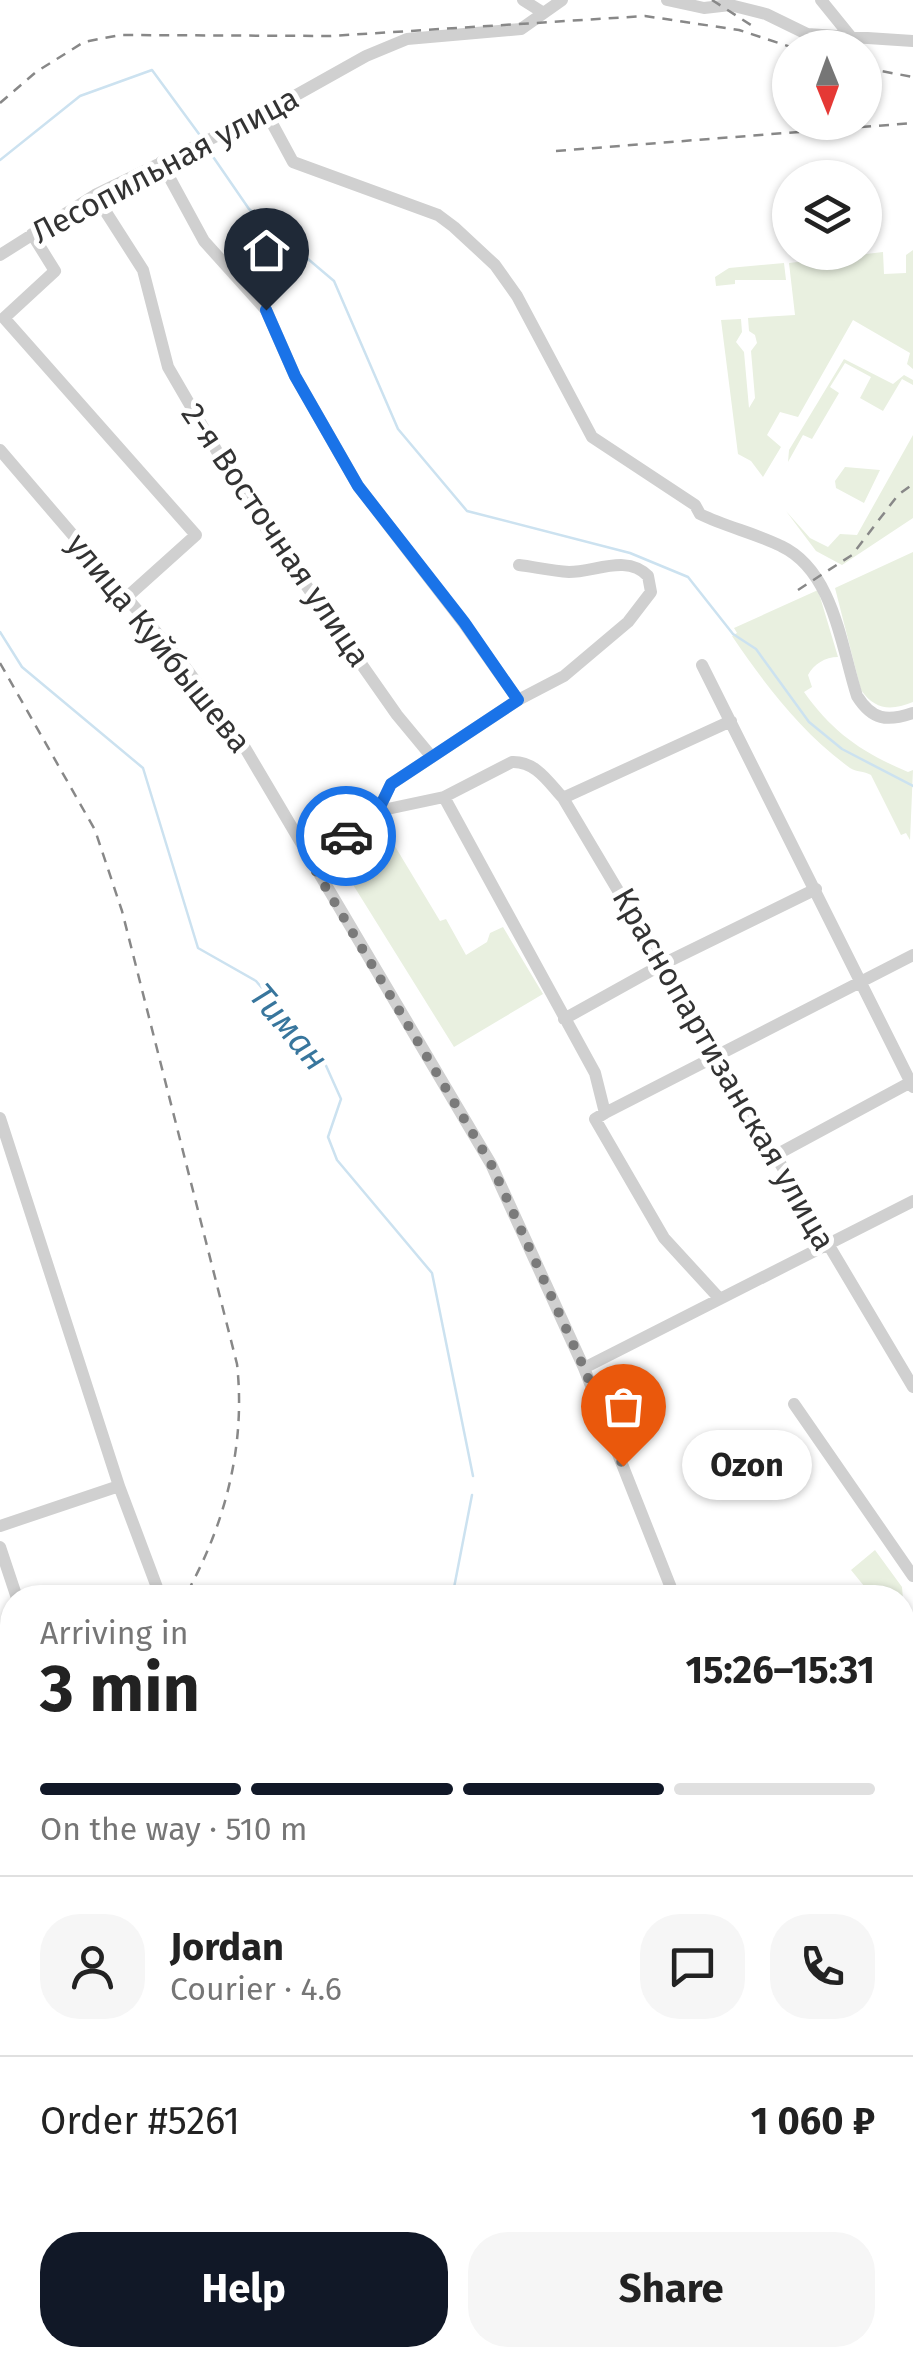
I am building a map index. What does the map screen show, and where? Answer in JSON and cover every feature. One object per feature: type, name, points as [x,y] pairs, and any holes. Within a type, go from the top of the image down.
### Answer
[{"type":"street","points":[[522,0],[542,12]]},
{"type":"street","name":"Лесопильная улица","points":[[0,255],[95,196],[407,39],[521,28],[562,0]]},
{"type":"street","points":[[667,0],[704,8],[730,5],[766,14],[798,30]]},
{"type":"street","points":[[821,0],[845,30]]},
{"type":"street","points":[[882,39],[913,41]]},
{"type":"street","points":[[266,112],[294,162],[438,215],[495,265],[517,296],[592,437],[695,505],[700,514],[785,547],[806,564],[821,585],[858,696],[866,709],[877,717],[895,719],[913,713]]},
{"type":"street","points":[[161,162],[204,240],[266,310],[295,376],[358,486],[464,622],[518,700]]},
{"type":"street","name":"2-я Восточная улица","points":[[95,196],[144,270],[164,354],[201,426],[310,592],[431,756]]},
{"type":"street","points":[[32,234],[55,271],[4,318],[196,534],[127,597]]},
{"type":"street","name":"улица Куйбышева","points":[[0,450],[180,660],[245,748],[491,1164],[584,1368],[670,1585]]},
{"type":"street","points":[[378,811],[391,784],[518,700],[564,676],[645,603],[651,588],[648,576],[636,567],[612,564],[570,572],[519,565]]},
{"type":"street","points":[[702,665],[912,1084],[774,1156]]},
{"type":"street","points":[[563,798],[731,721]]},
{"type":"street","name":"Краснопартизанская улица","points":[[444,797],[502,765],[524,762],[563,798],[913,1387]]},
{"type":"street","points":[[311,863],[378,811],[444,797],[595,1073],[605,1114]]},
{"type":"street","points":[[564,1018],[816,889]]},
{"type":"street","points":[[719,1298],[664,1238],[594,1119],[913,955]]},
{"type":"street","points":[[0,1118],[6,1155],[156,1585]]},
{"type":"street","points":[[584,1368],[913,1201]]},
{"type":"street","points":[[794,1404],[913,1576]]},
{"type":"street","points":[[0,1526],[119,1486]]},
{"type":"street","points":[[0,1547],[13,1585]]},
{"type":"green space","points":[[913,250],[913,369],[907,364],[910,353],[853,320],[798,417],[780,412],[767,435],[781,447],[763,477],[751,461],[738,454],[721,320],[741,319],[742,332],[736,342],[744,352],[749,408],[755,398],[751,351],[757,343],[749,331],[748,318],[795,315],[790,270],[882,270],[883,252],[884,274],[906,273],[906,255]]},
{"type":"green space","points":[[772,264],[772,270],[785,270],[786,280],[735,280],[735,284],[716,286],[715,277],[729,268]]},
{"type":"green space","points":[[844,359],[893,384],[904,375],[913,380],[913,385],[902,379],[883,411],[860,398],[871,377],[845,363],[830,387],[839,393],[812,439],[803,435],[788,462],[789,450]]},
{"type":"green space","points":[[913,435],[913,518],[842,565],[816,551],[786,511],[810,538],[828,547],[840,534],[857,535]]},
{"type":"green space","points":[[845,467],[880,470],[864,503],[836,488],[835,481]]},
{"type":"green space","points":[[913,552],[913,702],[884,707],[872,702],[861,690],[835,588]]},
{"type":"green space","points":[[818,590],[838,657],[813,668],[808,675],[812,687],[804,692],[850,740],[892,765],[908,772],[913,770],[910,840],[906,833],[901,835],[871,775],[850,768],[800,724],[732,636],[737,633],[734,628]]},
{"type":"green space","points":[[393,843],[440,921],[446,919],[466,955],[487,942],[490,933],[503,927],[543,994],[454,1047],[347,875]]},
{"type":"green space","points":[[875,1550],[901,1585],[863,1585],[851,1570]]},
{"type":"waterway","name":"Тиман","points":[[0,160],[80,96],[152,70],[199,134]]},
{"type":"waterway","name":"Тиман","points":[[207,148],[249,209],[334,281],[398,429],[467,511],[630,553],[688,577],[733,634],[756,649],[809,722],[842,749],[913,786]]},
{"type":"waterway","name":"Тиман","points":[[0,632],[22,667],[143,768],[198,948],[256,981],[323,1059],[341,1099],[328,1137],[337,1160],[432,1273],[473,1476]]},
{"type":"waterway","points":[[455,1585],[472,1495]]},
{"type":"railway","points":[[712,0],[751,25]]},
{"type":"railway","points":[[0,103],[36,72],[84,42],[120,35],[331,36],[645,16],[739,30],[772,41]]},
{"type":"railway","points":[[882,71],[913,77]]},
{"type":"railway","points":[[556,151],[913,123]]},
{"type":"railway","points":[[798,590],[852,555],[898,495],[913,484]]},
{"type":"railway","points":[[0,663],[95,830],[122,911],[237,1364],[238,1425],[229,1485],[211,1543],[191,1585]]},
{"type":"way so far","points":[[346,836],[311,863],[491,1164],[584,1368],[623,1466]]},
{"type":"place","name":"Ozon","points":[[623,1466]]},
{"type":"route","points":[[266,310],[295,376],[358,486],[464,622],[518,700],[391,784],[378,811],[346,836]]}]
